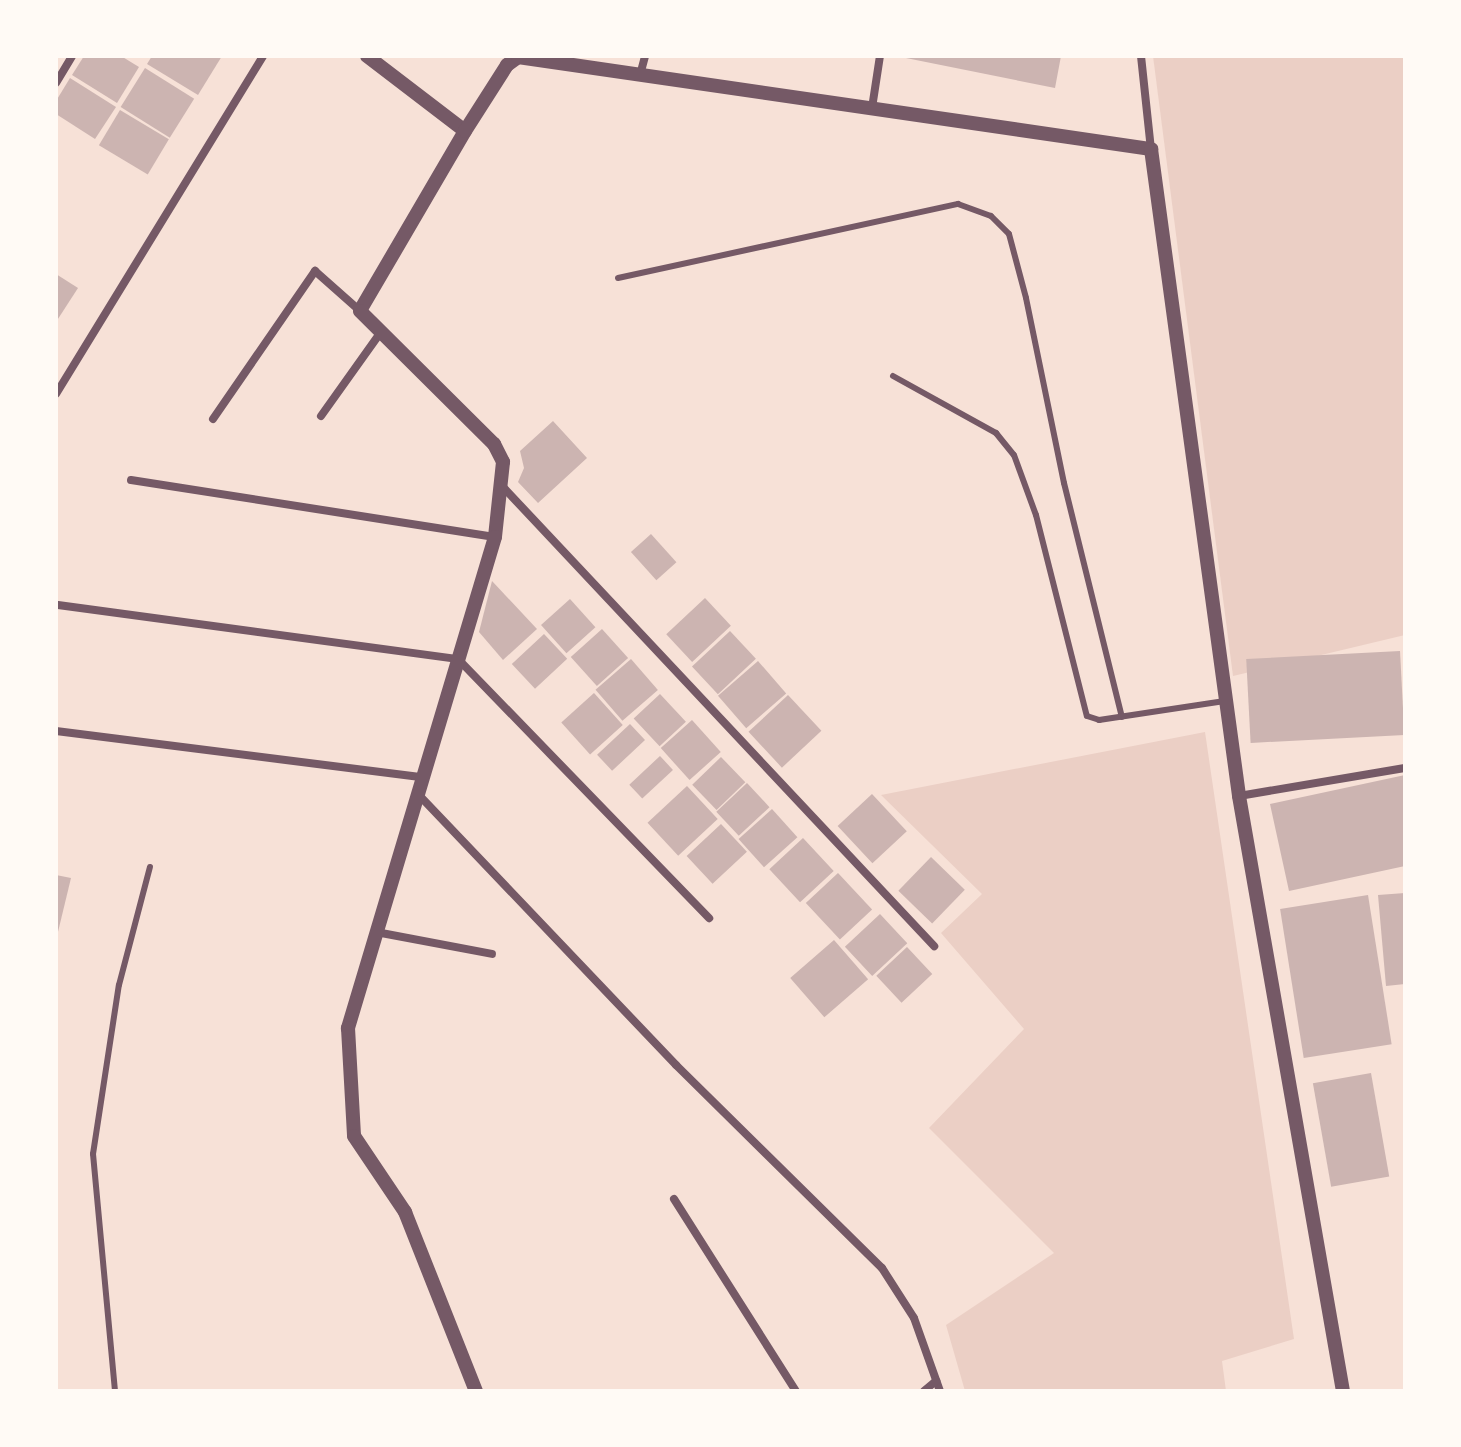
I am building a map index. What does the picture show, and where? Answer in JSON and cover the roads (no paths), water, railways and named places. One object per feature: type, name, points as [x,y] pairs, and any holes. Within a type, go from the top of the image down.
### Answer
[{"type":"street","points":[[56,83],[72,56]]},
{"type":"street","points":[[56,394],[263,56]]},
{"type":"street","points":[[367,56],[465,131]]},
{"type":"street","points":[[640,75],[645,56]]},
{"type":"street","points":[[872,108],[880,56]]},
{"type":"street","points":[[1141,56],[1239,796],[1343,1391]]},
{"type":"street","points":[[360,311],[465,131],[513,58],[1151,149]]},
{"type":"street","points":[[213,419],[315,271],[360,311],[494,444],[503,462],[503,487],[495,537],[348,1028],[354,1136],[405,1212],[476,1391]]},
{"type":"street","points":[[321,416],[381,332]]},
{"type":"street","points":[[131,480],[495,537]]},
{"type":"street","points":[[503,487],[934,946]]},
{"type":"street","points":[[58,605],[458,659],[709,918]]},
{"type":"street","points":[[56,731],[422,777]]},
{"type":"street","points":[[1239,796],[1405,768]]},
{"type":"street","points":[[417,793],[676,1065],[882,1268],[914,1318],[940,1391]]},
{"type":"street","points":[[375,932],[492,954]]},
{"type":"street","points":[[674,1199],[796,1391]]},
{"type":"street","points":[[924,1391],[936,1381]]},
{"type":"lane","points":[[618,278],[958,204],[991,216],[1009,234],[1026,298],[1064,483],[1122,717]]},
{"type":"lane","points":[[893,376],[996,433],[1014,455],[1036,515],[1087,716],[1122,717],[1225,701]]},
{"type":"lane","points":[[115,1391],[93,1154],[119,985],[150,867]]}]
